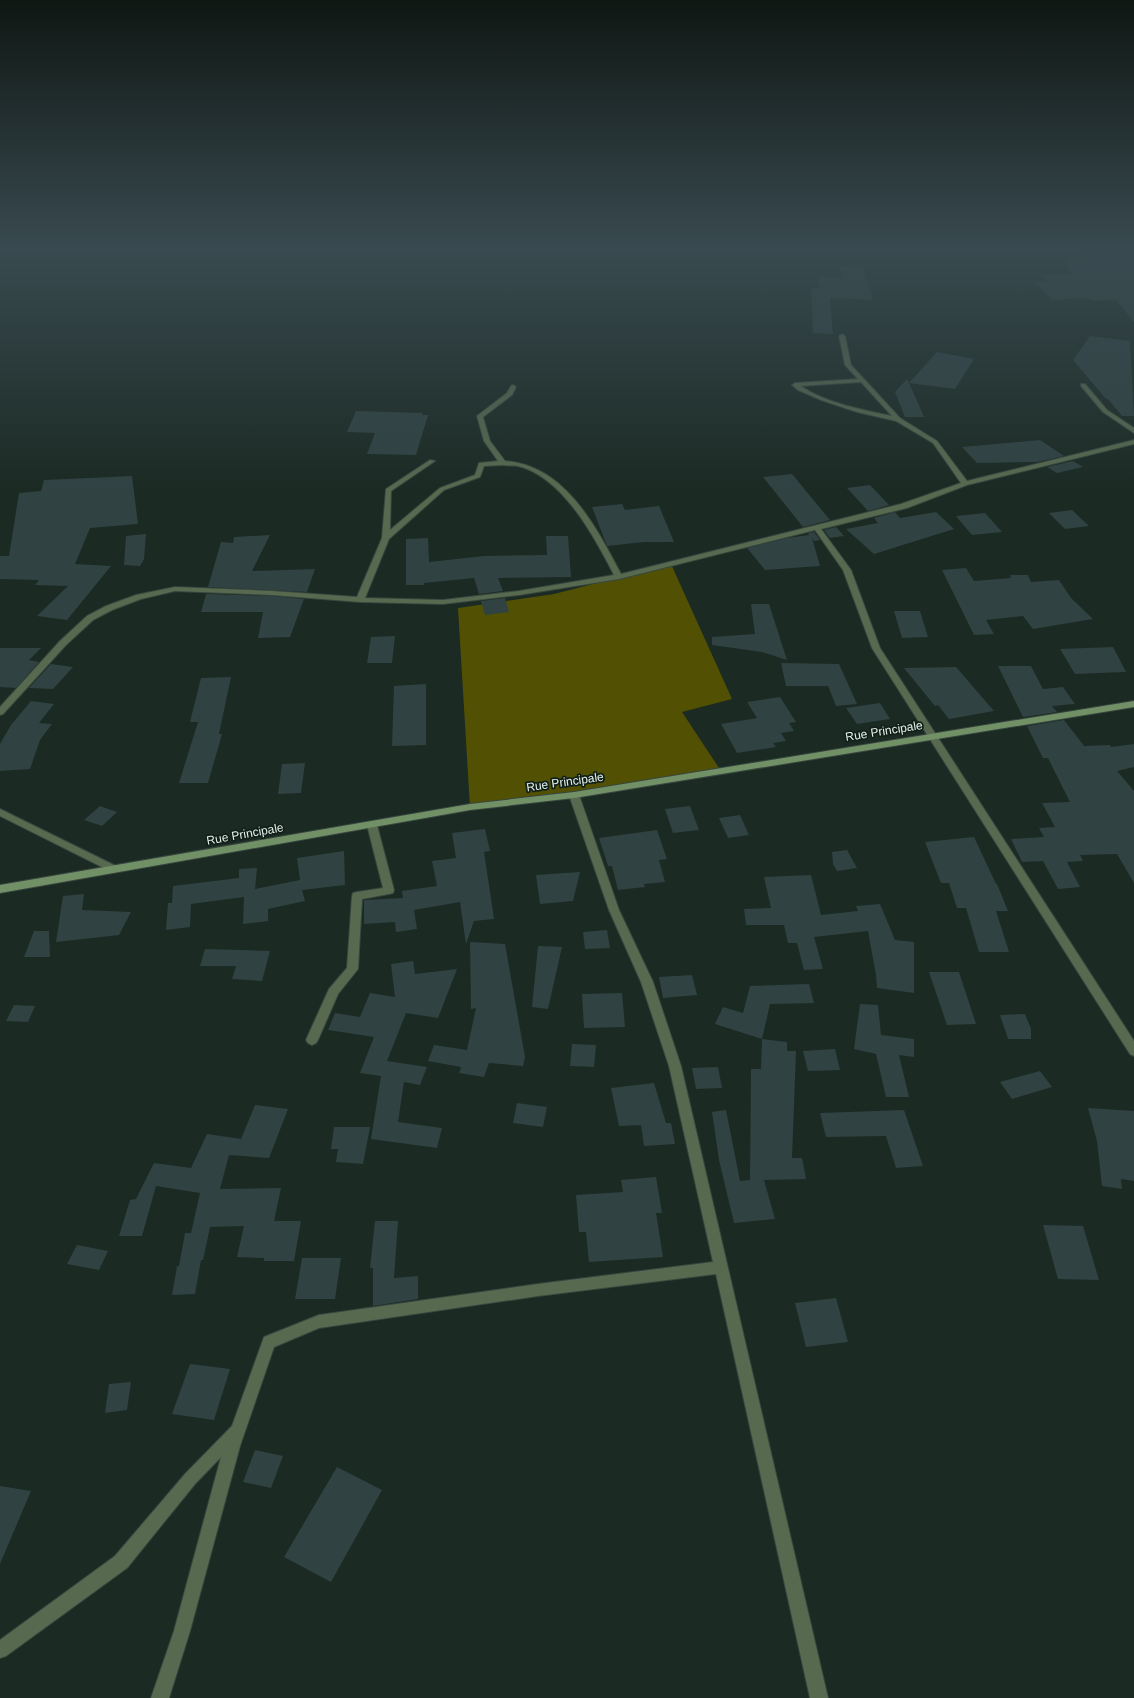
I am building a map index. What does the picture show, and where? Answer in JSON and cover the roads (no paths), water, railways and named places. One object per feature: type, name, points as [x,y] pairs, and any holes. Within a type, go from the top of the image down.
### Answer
[{"type":"main road","name":"Rue Principale","points":[[0,889],[470,807],[574,795],[1134,704]]},
{"type":"street","points":[[842,336],[848,365],[898,419],[935,442],[965,484]]},
{"type":"street","points":[[862,380],[795,385],[800,389],[823,399],[859,411],[898,419]]},
{"type":"street","points":[[1083,385],[1104,411],[1134,431]]},
{"type":"street","points":[[503,463],[487,440],[480,416],[510,394],[513,387]]},
{"type":"street","points":[[0,712],[63,643],[90,618],[109,608],[139,597],[176,590],[272,593],[360,600],[443,602],[519,593],[619,577],[904,506],[965,484],[1134,442]]},
{"type":"street","points":[[360,600],[386,538],[388,490],[432,462]]},
{"type":"street","points":[[386,538],[442,489],[478,476],[481,464],[503,463],[524,466],[552,482],[578,508],[619,577]]},
{"type":"street","points":[[816,527],[847,570],[876,648],[1134,1050]]},
{"type":"street","points":[[574,795],[614,910],[647,982],[675,1066],[722,1266],[819,1698]]},
{"type":"street","points":[[0,812],[114,870]]},
{"type":"street","points":[[312,1040],[333,992],[352,969],[357,896],[389,890],[372,825]]},
{"type":"street","points":[[160,1698],[182,1631],[238,1429],[269,1342],[319,1322],[538,1290],[722,1266]]},
{"type":"street","points":[[0,1650],[121,1562],[190,1479],[238,1429]]}]
